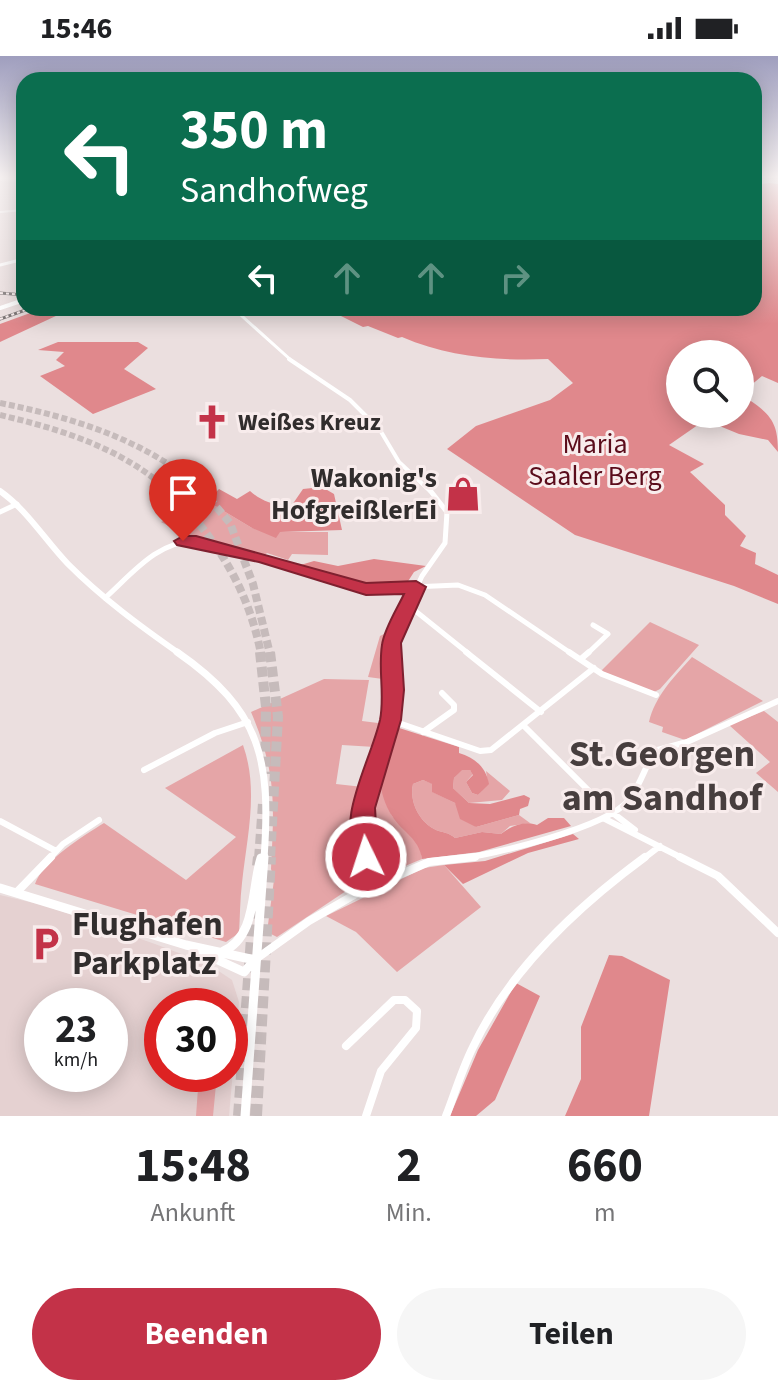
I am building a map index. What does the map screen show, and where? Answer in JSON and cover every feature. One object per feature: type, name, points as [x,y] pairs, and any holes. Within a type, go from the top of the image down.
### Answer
[{"type":"main road","points":[[0,491],[17,504],[70,566],[105,598],[213,676],[231,693],[259,744],[267,790],[245,1116]]},
{"type":"main road","points":[[220,952],[238,946],[247,933],[252,884],[264,851]]},
{"type":"main road","points":[[0,888],[186,945],[255,960]]},
{"type":"main road","points":[[186,945],[244,972],[255,960]]},
{"type":"street","points":[[242,316],[284,356],[350,400],[380,430],[399,462],[445,508],[445,543],[416,587],[391,643],[393,690],[390,720],[363,808],[366,857],[361,891]]},
{"type":"street","points":[[0,512],[17,504]]},
{"type":"street","points":[[105,598],[161,548],[183,541],[196,541],[264,558],[366,589],[451,584],[475,590],[594,668],[656,695]]},
{"type":"street","points":[[408,605],[541,712]]},
{"type":"street","points":[[582,658],[608,634],[593,625]]},
{"type":"street","points":[[390,720],[480,751],[491,750],[594,668]]},
{"type":"street","points":[[423,732],[454,710],[454,705],[442,693]]},
{"type":"street","points":[[255,960],[309,921],[361,891],[429,862],[482,856],[608,817],[628,801],[653,752],[687,742],[778,701]]},
{"type":"street","points":[[144,770],[215,733],[249,721]]},
{"type":"street","points":[[524,726],[555,753],[608,817],[718,876],[778,933]]},
{"type":"street","points":[[17,892],[56,851],[99,820]]},
{"type":"street","points":[[0,821],[56,851]]},
{"type":"street","points":[[446,1116],[473,1046],[511,983],[590,898],[660,846]]},
{"type":"street","points":[[346,1046],[394,1000],[405,1000],[417,1011],[416,1028],[381,1071],[366,1116]]},
{"type":"shaded area","points":[[207,501],[252,528],[279,532],[328,532],[328,555],[292,554],[288,560],[267,553],[264,556],[194,539],[161,522]]},
{"type":"shaded area","points":[[650,622],[699,645],[654,692],[601,671]]},
{"type":"shaded area","points":[[380,636],[391,637],[387,664],[390,680],[368,677]]},
{"type":"shaded area","points":[[692,657],[763,701],[685,740],[662,732],[663,727],[649,722],[652,713],[666,687]]},
{"type":"shaded area","points":[[324,679],[369,680],[362,721],[386,724],[375,747],[342,745],[336,784],[363,787],[359,812],[360,873],[355,885],[277,937],[267,932],[274,880],[271,869],[272,789],[266,754],[251,712]]},
{"type":"shaded area","points":[[764,711],[778,722],[778,792],[756,773],[770,762],[729,725]]},
{"type":"shaded area","points":[[243,745],[250,779],[250,813],[239,933],[226,942],[35,884],[55,858],[104,823],[186,880],[236,837],[165,788]]},
{"type":"shaded area","points":[[462,769],[470,770],[473,774],[466,782],[472,793],[478,795],[488,784],[486,771],[510,791],[502,800],[469,803],[453,788],[454,778]]},
{"type":"shaded area","points":[[379,780],[392,816],[420,846],[422,859],[381,876],[370,871],[366,820],[374,781]]},
{"type":"shaded area","points":[[423,780],[433,784],[433,792],[455,803],[476,827],[519,815],[530,823],[510,826],[501,834],[482,832],[455,838],[430,826],[417,810],[413,784]]},
{"type":"shaded area","points":[[444,865],[481,907],[397,972],[356,932],[326,916],[424,868]]},
{"type":"shaded area","points":[[0,895],[46,906],[155,944],[208,964],[232,980],[235,988],[144,988],[144,1092],[231,1092],[229,1116],[0,1116]]},
{"type":"shaded area","points":[[198,1092],[215,1092],[213,1116],[196,1116]]},
{"type":"green space","name":"Maria Saaler Berg","points":[[762,225],[778,225],[778,383],[762,376],[754,383],[754,340],[666,340],[666,428],[693,428],[669,445],[704,464],[690,472],[725,505],[725,515],[746,536],[740,546],[756,553],[755,564],[778,575],[778,604],[734,586],[575,535],[447,449],[476,426],[550,400],[573,383],[548,359],[492,358],[455,353],[398,338],[368,326],[363,327],[341,316],[762,316]]},
{"type":"green space","points":[[22,316],[56,316],[0,342],[0,324]]},
{"type":"green space","points":[[58,342],[138,342],[148,348],[124,369],[156,389],[93,414],[40,376],[65,366],[56,360],[64,352],[38,350]]},
{"type":"green space","name":"Maria Saaler Berg","points":[[754,403],[775,427],[778,452],[768,440],[724,428],[754,428]]},
{"type":"green space","points":[[322,487],[334,494],[342,530],[280,532],[276,538],[252,528],[207,501],[219,489],[237,499],[250,491],[269,502],[292,505],[303,489]]},
{"type":"green space","points":[[374,559],[426,566],[414,572],[405,586],[391,587],[350,582],[297,566],[314,561],[338,566]]},
{"type":"green space","points":[[396,727],[459,747],[459,753],[479,764],[489,784],[478,795],[472,793],[466,782],[473,775],[470,770],[462,770],[454,778],[453,788],[469,803],[490,804],[524,795],[530,798],[528,806],[520,809],[519,815],[476,827],[460,819],[455,803],[432,792],[432,784],[423,780],[413,784],[414,804],[425,822],[436,830],[455,838],[482,832],[501,834],[518,825],[537,825],[548,818],[564,818],[571,826],[479,852],[422,859],[414,841],[392,816],[382,793],[380,777],[389,755],[387,736]]},
{"type":"green space","points":[[573,834],[579,839],[528,853],[463,884],[444,865],[485,861]]},
{"type":"green space","points":[[609,955],[622,956],[670,980],[649,1116],[565,1116],[581,1079],[581,1027]]},
{"type":"green space","points":[[516,983],[540,996],[495,1100],[476,1116],[450,1116],[478,1050]]},
{"type":"tunnel","points":[[0,403],[82,424],[134,445],[182,473],[204,491]]},
{"type":"tunnel","points":[[0,415],[89,442],[131,463],[168,491]]},
{"type":"tunnel","points":[[201,489],[230,523],[253,584],[270,654]]},
{"type":"tunnel","points":[[168,491],[200,525],[227,564],[248,607],[261,654]]},
{"type":"tunnel","points":[[260,652],[266,707],[265,774]]},
{"type":"tunnel","points":[[270,652],[278,717],[270,859]]},
{"type":"tunnel","points":[[259,859],[263,803]]},
{"type":"tunnel","points":[[258,866],[259,857]]},
{"type":"tunnel","points":[[256,1116],[270,857]]},
{"type":"tunnel","points":[[239,1116],[254,911]]},
{"type":"railway","points":[[0,293],[16,294]]},
{"type":"railway","points":[[0,319],[16,313]]},
{"type":"place","name":"Weißes Kreuz","points":[[212,422]]},
{"type":"place","name":"Wakonig's HofgreißlerEi","points":[[463,494]]},
{"type":"place","name":"Flughafen Parkplatz","points":[[46,944]]},
{"type":"district","name":"St.Georgen am Sandhof","points":[[662,776]]},
{"type":"route","points":[[183,541],[196,541],[264,558],[366,589],[416,587],[391,643],[393,690],[390,720],[363,808],[366,857]]}]
